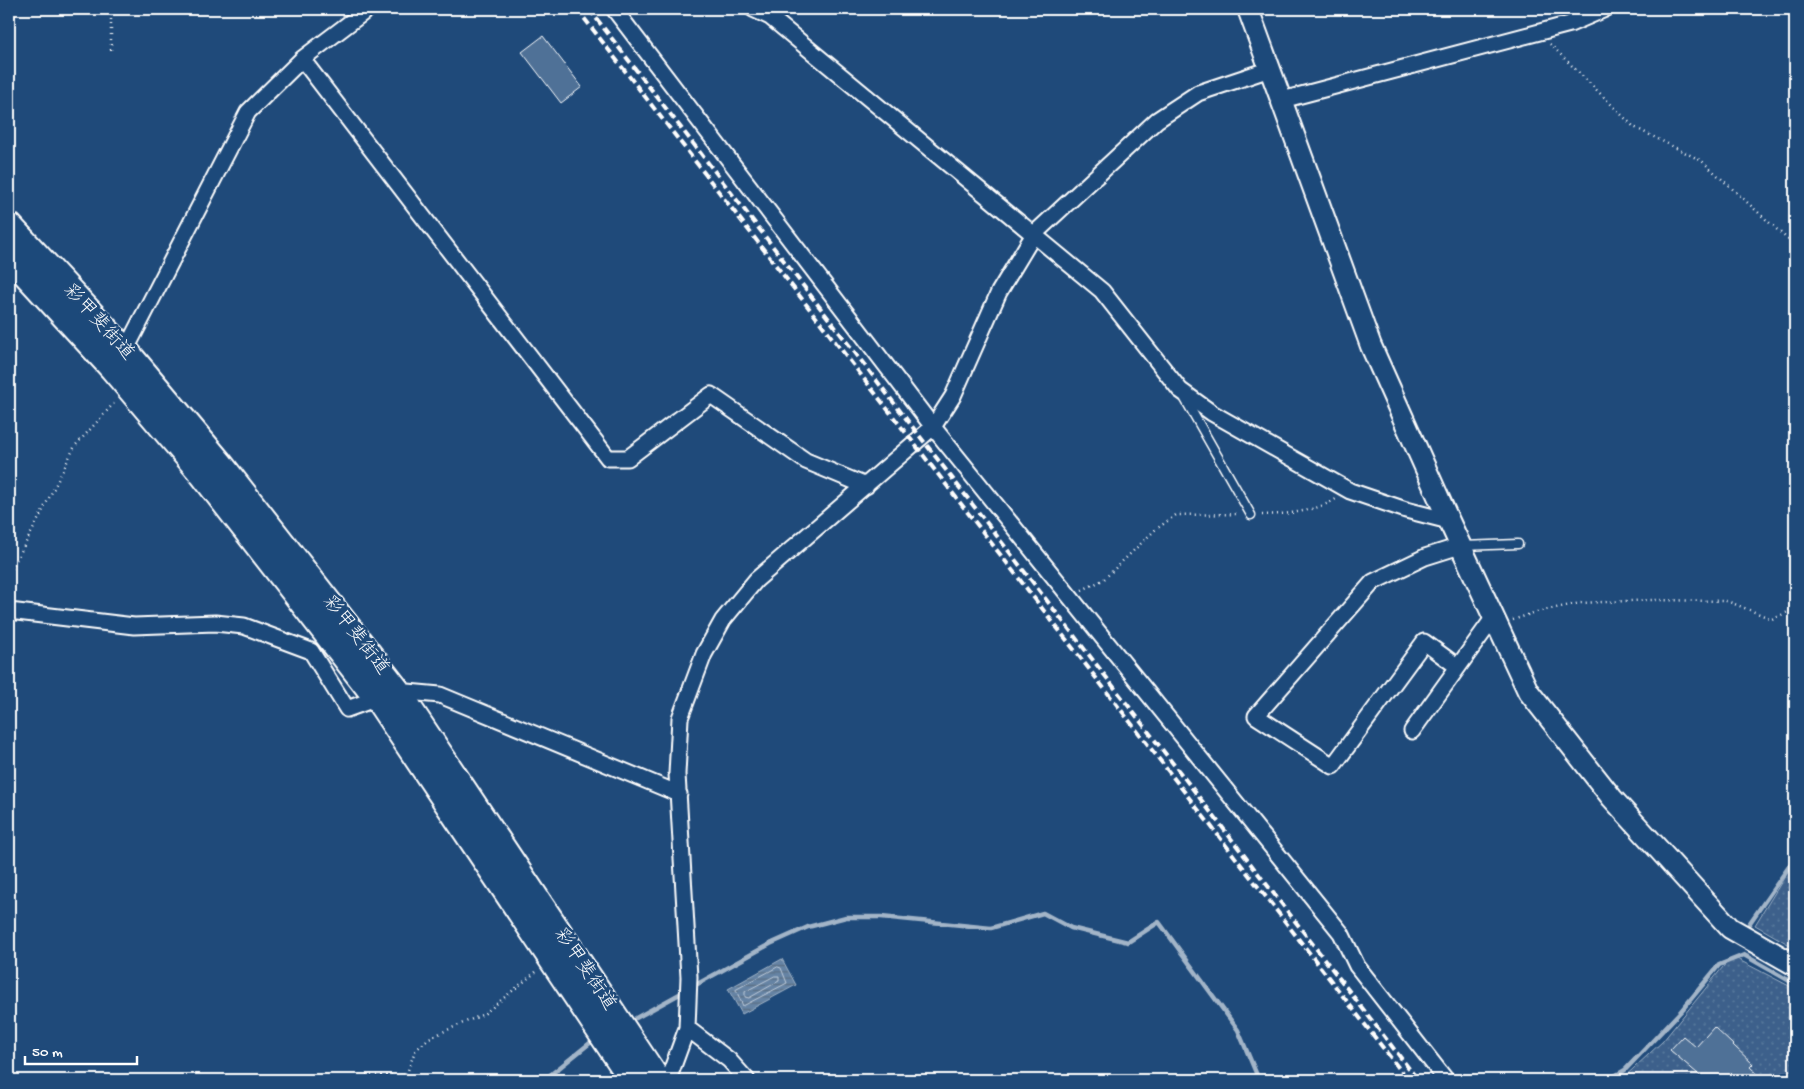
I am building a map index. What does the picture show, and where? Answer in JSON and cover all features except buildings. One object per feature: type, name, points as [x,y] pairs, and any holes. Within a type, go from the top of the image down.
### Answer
[{"type":"highway","name":"彩甲斐街道","points":[[9,226],[119,360],[130,388],[387,695],[552,959],[633,1080]]},
{"type":"highway","name":"彩甲斐街道","points":[[9,255],[119,360],[219,462],[387,695],[657,1080]]},
{"type":"street","points":[[119,360],[248,112],[302,59],[368,9]]},
{"type":"street","points":[[614,9],[933,427],[1341,933],[1357,966],[1446,1080]]},
{"type":"street","points":[[753,9],[770,17],[1102,291],[1180,390],[1244,432],[1350,491],[1406,510],[1449,521]]},
{"type":"street","points":[[1248,9],[1371,346],[1460,546],[1528,690],[1612,798],[1730,928],[1795,965]]},
{"type":"street","points":[[1282,100],[1570,24],[1604,9]]},
{"type":"street","points":[[302,59],[608,458],[628,458],[711,395],[806,461],[866,486]]},
{"type":"street","points":[[668,1080],[687,1028],[689,977],[679,794],[680,718],[704,654],[723,620],[756,580],[933,427],[953,396],[999,292],[1034,234],[1157,120],[1198,93],[1270,69]]},
{"type":"street","points":[[1458,667],[1424,642],[1333,766],[1256,716],[1373,582],[1425,557],[1460,546]]},
{"type":"street","points":[[9,611],[134,626],[215,623],[244,626],[311,651],[347,708],[387,695],[440,695],[679,794]]},
{"type":"street","points":[[1412,731],[1458,667],[1496,621]]},
{"type":"street","points":[[687,1028],[729,1060],[747,1080]]},
{"type":"lane","points":[[1180,390],[1251,514]]},
{"type":"lane","points":[[1460,546],[1518,544]]},
{"type":"path","points":[[110,9],[111,52]]},
{"type":"path","points":[[1538,32],[1634,127],[1702,161],[1795,246]]},
{"type":"path","points":[[9,573],[75,446],[130,388]]},
{"type":"path","points":[[1070,596],[1103,580],[1155,530],[1176,515],[1280,514],[1321,508],[1350,491]]},
{"type":"path","points":[[1496,621],[1580,603],[1727,601],[1772,619],[1795,609]]},
{"type":"path","points":[[366,1075],[400,1076],[407,1072],[415,1051],[429,1038],[484,1014],[552,959]]},
{"type":"shaded area","points":[[1795,860],[1795,948],[1755,925]]},
{"type":"shaded area","points":[[1737,959],[1795,989],[1795,1080],[1621,1080],[1663,1041],[1727,962]]},
{"type":"water","points":[[782,959],[796,985],[742,1014],[728,989]]},
{"type":"waterway","points":[[1749,924],[1795,858]]},
{"type":"waterway","points":[[692,987],[770,944],[808,927],[846,917],[881,917],[991,928],[1043,913],[1071,928],[1128,942],[1159,922],[1238,1030],[1259,1080]]},
{"type":"waterway","points":[[1608,1080],[1625,1070],[1681,1011],[1719,965],[1744,955],[1795,984]]},
{"type":"waterway","points":[[636,1018],[685,991]]},
{"type":"waterway","points":[[544,1080],[590,1043]]},
{"type":"waterway","points":[[373,1080],[378,1078],[395,1080]]},
{"type":"railway","points":[[577,9],[1408,1080]]},
{"type":"railway","points":[[589,9],[1418,1080]]}]
